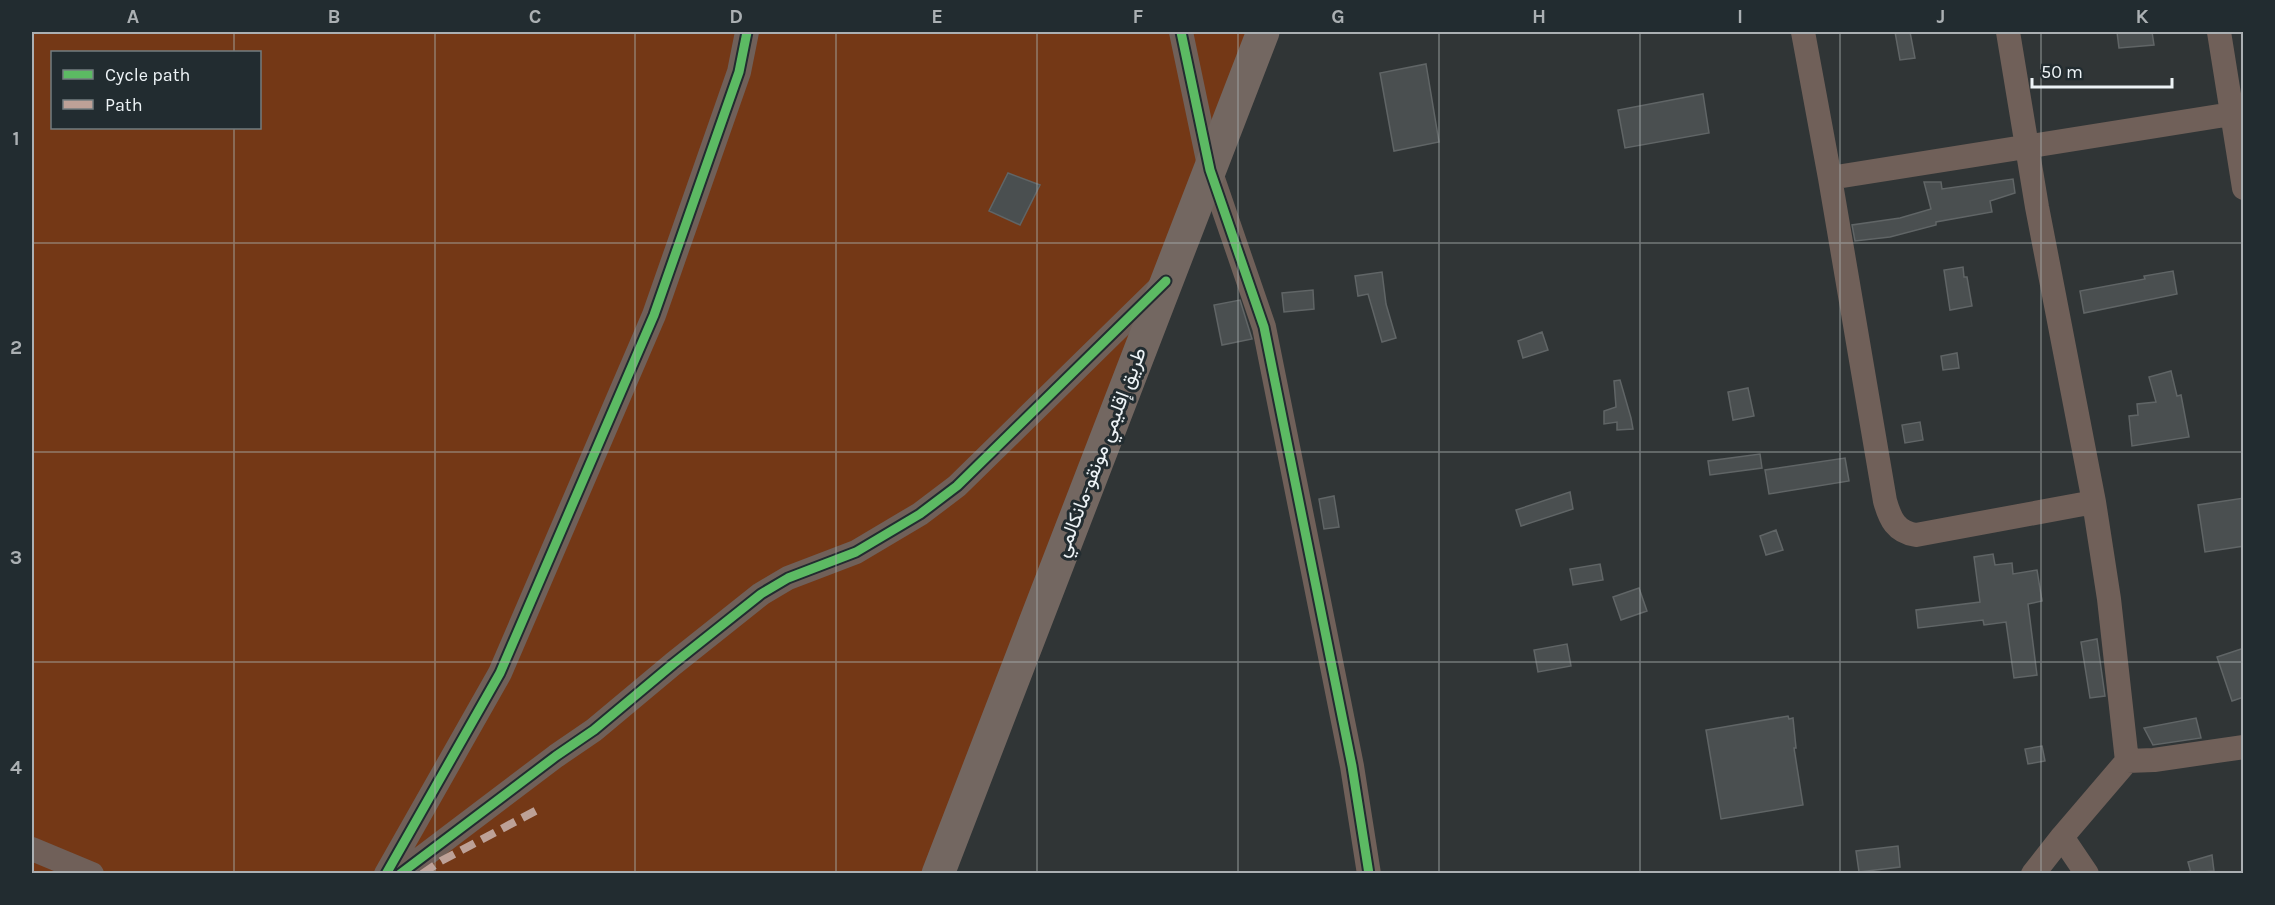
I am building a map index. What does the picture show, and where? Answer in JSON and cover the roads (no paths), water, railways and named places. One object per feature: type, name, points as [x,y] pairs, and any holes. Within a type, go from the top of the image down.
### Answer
[{"type":"highway","name":"طريق إقليمي مونقو-مانكالمي","points":[[938,873],[1263,32]]},
{"type":"street","points":[[386,873],[500,672],[654,315],[739,72],[747,32]]},
{"type":"street","points":[[1181,32],[1210,170],[1264,327],[1352,766],[1369,873]]},
{"type":"street","points":[[1803,32],[1885,501],[1893,522],[1903,532],[1916,535],[2094,502]]},
{"type":"street","points":[[2008,32],[2027,146],[2094,502],[2109,599],[2127,761],[2034,873]]},
{"type":"street","points":[[2218,32],[2238,113],[2244,188]]},
{"type":"street","points":[[1830,178],[2238,113]]},
{"type":"street","points":[[400,873],[594,730],[761,594],[788,578],[856,552],[920,514],[957,486],[1166,281]]},
{"type":"street","points":[[2127,761],[2154,760],[2244,747]]},
{"type":"street","points":[[2062,837],[2087,873]]},
{"type":"street","points":[[32,849],[92,873]]}]
